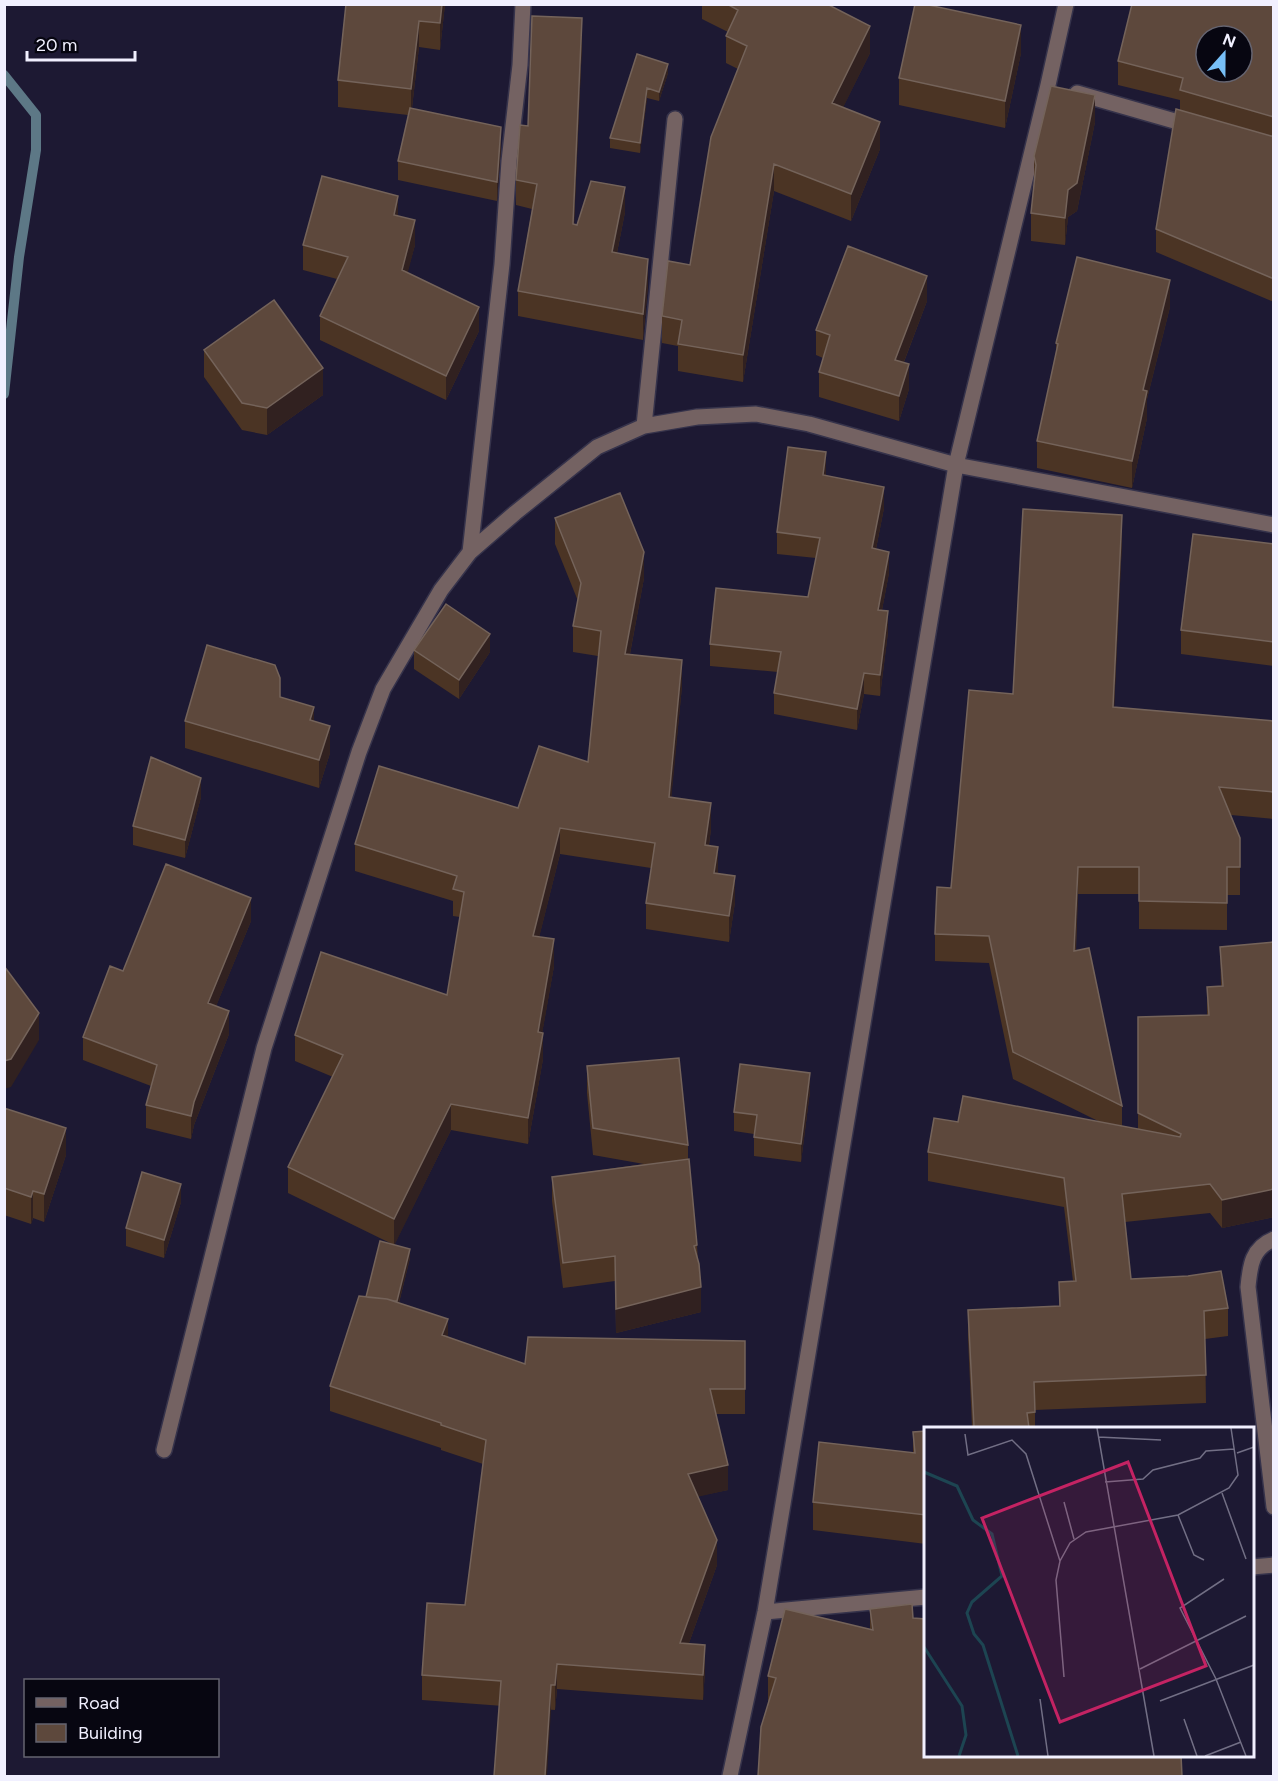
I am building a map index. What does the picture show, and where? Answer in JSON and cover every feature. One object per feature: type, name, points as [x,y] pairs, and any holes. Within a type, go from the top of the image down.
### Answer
[{"type":"street","points":[[470,552],[502,264],[524,4]]},
{"type":"street","points":[[730,1776],[765,1612],[956,465],[1066,4]]},
{"type":"street","points":[[1048,85],[1206,130]]},
{"type":"street","points":[[644,426],[675,119]]},
{"type":"street","points":[[164,1450],[264,1048],[359,752],[384,689],[441,590],[470,552],[514,513],[597,447],[644,426],[697,417],[756,414],[809,424],[956,465],[1274,525]]},
{"type":"street","points":[[1274,1239],[1262,1244],[1250,1265],[1248,1287],[1274,1507]]},
{"type":"street","points":[[1254,1567],[1274,1565]]},
{"type":"street","points":[[765,1612],[924,1597]]},
{"type":"building","points":[[346,4],[442,4],[440,23],[419,21],[411,89],[338,80]]},
{"type":"building","points":[[727,4],[827,4],[870,26],[832,103],[880,122],[851,194],[774,164],[743,355],[678,344],[682,320],[662,316],[668,261],[690,265],[711,137],[747,46],[726,36],[738,10]]},
{"type":"building","points":[[915,4],[1021,25],[1005,101],[899,78]]},
{"type":"building","points":[[1132,4],[1274,4],[1274,117],[1180,90],[1183,78],[1118,61]]},
{"type":"building","points":[[532,16],[582,18],[573,224],[577,225],[591,181],[625,187],[612,252],[648,259],[643,314],[518,291],[537,184],[516,180],[520,125],[528,126]]},
{"type":"building","points":[[637,54],[668,64],[659,92],[647,88],[640,143],[610,138]]},
{"type":"building","points":[[1051,86],[1095,95],[1077,183],[1068,190],[1065,218],[1031,213],[1036,165],[1034,156]]},
{"type":"building","points":[[410,108],[501,127],[497,182],[398,161]]},
{"type":"building","points":[[1176,109],[1274,136],[1274,279],[1156,229]]},
{"type":"building","points":[[322,176],[398,196],[394,215],[415,220],[402,270],[479,307],[446,376],[320,316],[348,257],[303,245]]},
{"type":"building","points":[[848,246],[927,276],[895,360],[909,364],[899,396],[819,372],[830,335],[816,330]]},
{"type":"building","points":[[1077,257],[1170,280],[1143,390],[1147,391],[1132,461],[1037,441],[1058,344],[1056,343]]},
{"type":"building","points":[[274,300],[323,368],[267,408],[242,403],[204,350]]},
{"type":"building","points":[[788,447],[826,452],[823,475],[884,487],[872,548],[889,552],[878,610],[888,611],[880,675],[864,673],[857,709],[774,693],[781,652],[710,644],[716,588],[808,597],[820,538],[777,532]]},
{"type":"building","points":[[620,493],[644,552],[625,654],[682,660],[669,797],[711,803],[705,845],[718,847],[714,873],[735,876],[729,916],[646,903],[655,843],[560,828],[533,936],[554,939],[538,1032],[543,1033],[528,1118],[451,1104],[394,1219],[288,1167],[343,1055],[295,1035],[321,952],[447,995],[464,892],[453,889],[457,876],[355,844],[379,766],[518,808],[539,746],[588,762],[601,631],[573,626],[581,583],[555,518]]},
{"type":"building","points":[[1023,509],[1122,515],[1113,707],[1274,721],[1274,792],[1219,787],[1240,838],[1240,867],[1227,867],[1227,903],[1139,901],[1139,867],[1078,867],[1074,951],[1089,948],[1122,1106],[1013,1052],[989,936],[935,934],[937,887],[951,888],[969,690],[1013,694]]},
{"type":"building","points":[[1193,534],[1274,544],[1274,642],[1181,630]]},
{"type":"building","points":[[446,604],[490,634],[459,680],[414,650]]},
{"type":"building","points":[[207,645],[275,665],[280,678],[280,697],[314,707],[310,720],[330,726],[319,760],[185,721]]},
{"type":"building","points":[[151,757],[201,778],[185,840],[133,826]]},
{"type":"building","points":[[166,864],[251,898],[208,1003],[229,1011],[194,1102],[191,1116],[146,1105],[157,1065],[83,1037],[110,966],[123,971]]},
{"type":"building","points":[[1274,942],[1274,1189],[1222,1200],[1210,1184],[1122,1194],[1131,1279],[1188,1276],[1221,1271],[1228,1308],[1204,1311],[1206,1375],[1034,1382],[1035,1412],[1027,1413],[1029,1427],[974,1427],[968,1310],[1060,1306],[1059,1282],[1076,1281],[1064,1178],[928,1152],[934,1118],[958,1122],[963,1096],[1180,1137],[1181,1134],[1138,1113],[1138,1017],[1209,1015],[1207,987],[1223,986],[1220,947]]},
{"type":"building","points":[[4,966],[39,1013],[11,1059],[4,1061]]},
{"type":"building","points":[[679,1058],[688,1145],[593,1128],[587,1066]]},
{"type":"building","points":[[740,1064],[810,1073],[801,1144],[754,1137],[757,1115],[734,1112]]},
{"type":"building","points":[[4,1108],[66,1128],[44,1194],[33,1191],[31,1197],[4,1188]]},
{"type":"building","points":[[689,1159],[697,1245],[694,1246],[699,1264],[701,1287],[616,1309],[615,1256],[563,1263],[552,1177]]},
{"type":"building","points":[[142,1172],[181,1184],[164,1240],[126,1228]]},
{"type":"building","points":[[380,1241],[410,1249],[397,1301],[366,1297]]},
{"type":"building","points":[[359,1296],[387,1299],[448,1319],[442,1335],[525,1364],[528,1337],[745,1341],[745,1389],[710,1389],[728,1465],[688,1474],[717,1540],[680,1643],[705,1645],[703,1675],[557,1664],[555,1685],[551,1685],[545,1776],[494,1776],[501,1681],[422,1675],[427,1603],[465,1605],[486,1440],[330,1386]]},
{"type":"building","points":[[924,1431],[924,1515],[813,1502],[819,1442],[915,1453],[913,1432]]},
{"type":"building","points":[[912,1604],[913,1618],[924,1619],[924,1757],[1181,1757],[1182,1776],[758,1776],[761,1727],[776,1678],[768,1676],[785,1609],[873,1630],[870,1609]]},
{"type":"waterway","points":[[4,75],[36,115],[36,150],[19,257],[4,394]]}]
